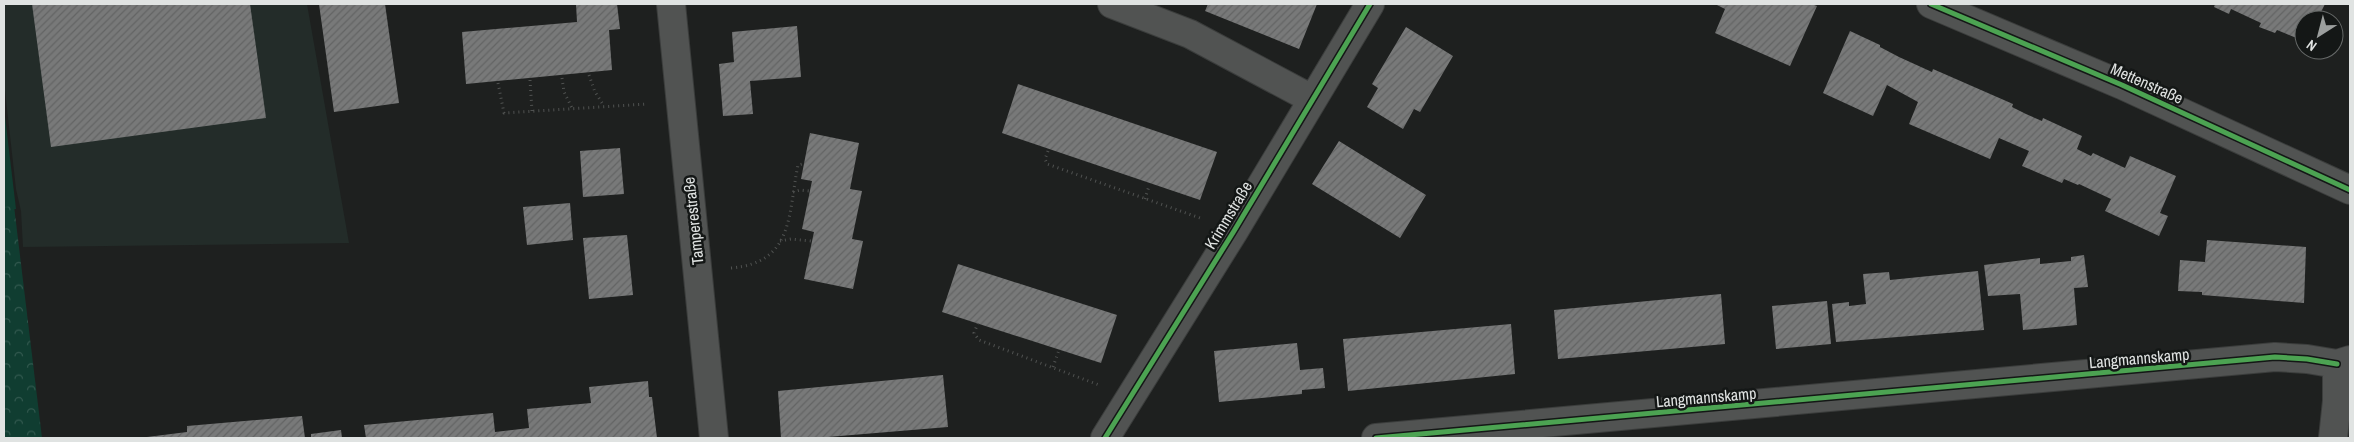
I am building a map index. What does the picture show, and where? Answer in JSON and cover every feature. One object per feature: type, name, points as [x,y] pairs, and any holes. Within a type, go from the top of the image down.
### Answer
[{"type":"street","name":"Tamperestraße","points":[[671,4],[714,438]]},
{"type":"street","points":[[1112,4],[1190,34],[1312,99]]},
{"type":"street","name":"Krimmstraße","points":[[1105,438],[1234,230],[1370,4]]},
{"type":"street","name":"Mettenstraße","points":[[1931,4],[2122,85],[2350,190]]},
{"type":"street","name":"Langmannskamp","points":[[1376,438],[2275,357],[2344,362]]},
{"type":"street","points":[[2334,438],[2337,401],[2344,362]]},
{"type":"path","points":[[588,75],[595,92],[605,106]]},
{"type":"path","points":[[562,78],[564,92],[572,108]]},
{"type":"path","points":[[530,80],[532,111]]},
{"type":"path","points":[[498,83],[504,113],[641,104]]},
{"type":"path","points":[[1048,151],[1045,159],[1047,164],[1234,230]]},
{"type":"path","points":[[698,271],[741,267],[761,261],[776,249],[788,228],[792,192],[798,165],[802,164]]},
{"type":"path","points":[[1146,199],[1149,186]]},
{"type":"path","points":[[792,192],[800,190],[809,191]]},
{"type":"path","points":[[780,242],[791,239],[811,241]]},
{"type":"path","points":[[978,323],[974,333],[979,340],[1130,396]]},
{"type":"path","points":[[1053,367],[1059,350]]},
{"type":"shaded area","points":[[4,4],[307,4],[349,243],[23,247],[21,211],[16,189],[4,82]]},
{"type":"green space","points":[[4,108],[16,209],[4,210]]},
{"type":"green space","points":[[14,206],[42,438],[4,438],[4,207]]},
{"type":"building","points":[[32,4],[250,4],[266,118],[51,147]]},
{"type":"building","points":[[319,4],[385,4],[399,103],[334,112]]},
{"type":"building","points":[[576,4],[617,4],[620,29],[609,30],[612,70],[466,84],[462,32],[577,22]]},
{"type":"building","points":[[1208,4],[1317,4],[1299,49],[1205,11]]},
{"type":"building","points":[[1715,4],[1811,4],[1817,6],[1790,66],[1715,33],[1725,9]]},
{"type":"building","points":[[2215,4],[2325,4],[2322,10],[2294,10],[2294,37],[2277,30],[2275,33],[2259,27],[2261,23],[2231,9],[2229,14],[2214,7]]},
{"type":"building","points":[[797,26],[801,77],[750,81],[753,114],[723,116],[719,64],[734,62],[732,32]]},
{"type":"building","points":[[1406,27],[1453,56],[1420,112],[1414,109],[1403,129],[1367,107],[1378,88],[1372,84]]},
{"type":"building","points":[[1850,31],[1932,72],[1933,69],[2013,104],[2012,107],[2026,114],[2042,121],[2043,118],[2082,136],[2077,149],[2091,156],[2093,153],[2125,168],[2130,156],[2176,176],[2160,213],[2168,216],[2159,236],[2105,211],[2111,199],[2079,184],[2064,179],[2062,183],[2022,166],[2029,151],[1999,138],[1990,159],[1909,124],[1918,102],[1887,85],[1873,116],[1823,93]]},
{"type":"building","points":[[1018,84],[1217,152],[1200,200],[1002,133]]},
{"type":"building","points":[[810,133],[859,143],[850,189],[862,191],[852,239],[863,241],[853,289],[804,279],[814,232],[802,229],[812,181],[801,179]]},
{"type":"building","points":[[1339,141],[1426,195],[1400,238],[1312,184]]},
{"type":"building","points":[[620,148],[624,194],[583,197],[580,151]]},
{"type":"building","points":[[570,203],[573,240],[527,245],[523,207]]},
{"type":"building","points":[[627,235],[633,295],[589,299],[583,238]]},
{"type":"building","points":[[2207,240],[2306,247],[2304,303],[2202,295],[2202,292],[2178,291],[2180,260],[2205,262]]},
{"type":"building","points":[[2084,255],[2088,287],[2074,288],[2077,325],[2023,330],[2020,294],[1988,296],[1984,265],[2040,258],[2040,264],[2071,261],[2071,257]]},
{"type":"building","points":[[958,264],[1117,315],[1101,363],[942,312]]},
{"type":"building","points":[[1978,271],[1984,330],[1836,342],[1832,304],[1849,302],[1849,306],[1866,304],[1863,274],[1889,272],[1890,280]]},
{"type":"building","points":[[1721,294],[1725,344],[1558,359],[1554,310]]},
{"type":"building","points":[[1827,301],[1831,344],[1776,349],[1772,306]]},
{"type":"building","points":[[1511,324],[1515,374],[1348,391],[1343,339]]},
{"type":"building","points":[[1297,343],[1300,370],[1323,368],[1325,388],[1302,390],[1302,394],[1219,402],[1214,351]]},
{"type":"building","points":[[943,375],[948,427],[816,438],[781,438],[778,391]]},
{"type":"building","points":[[648,381],[649,397],[652,397],[657,438],[366,438],[364,425],[493,413],[495,432],[529,428],[527,409],[591,403],[589,387]]},
{"type":"building","points":[[302,416],[305,438],[139,438],[187,432],[187,426]]},
{"type":"building","points":[[341,430],[342,438],[311,438],[311,434]]},
{"type":"cycle path","points":[[1105,438],[1234,231],[1370,4]]},
{"type":"cycle path","points":[[1931,4],[2122,85],[2350,190]]},
{"type":"cycle path","points":[[1376,438],[2275,357],[2307,359],[2337,364]]}]
